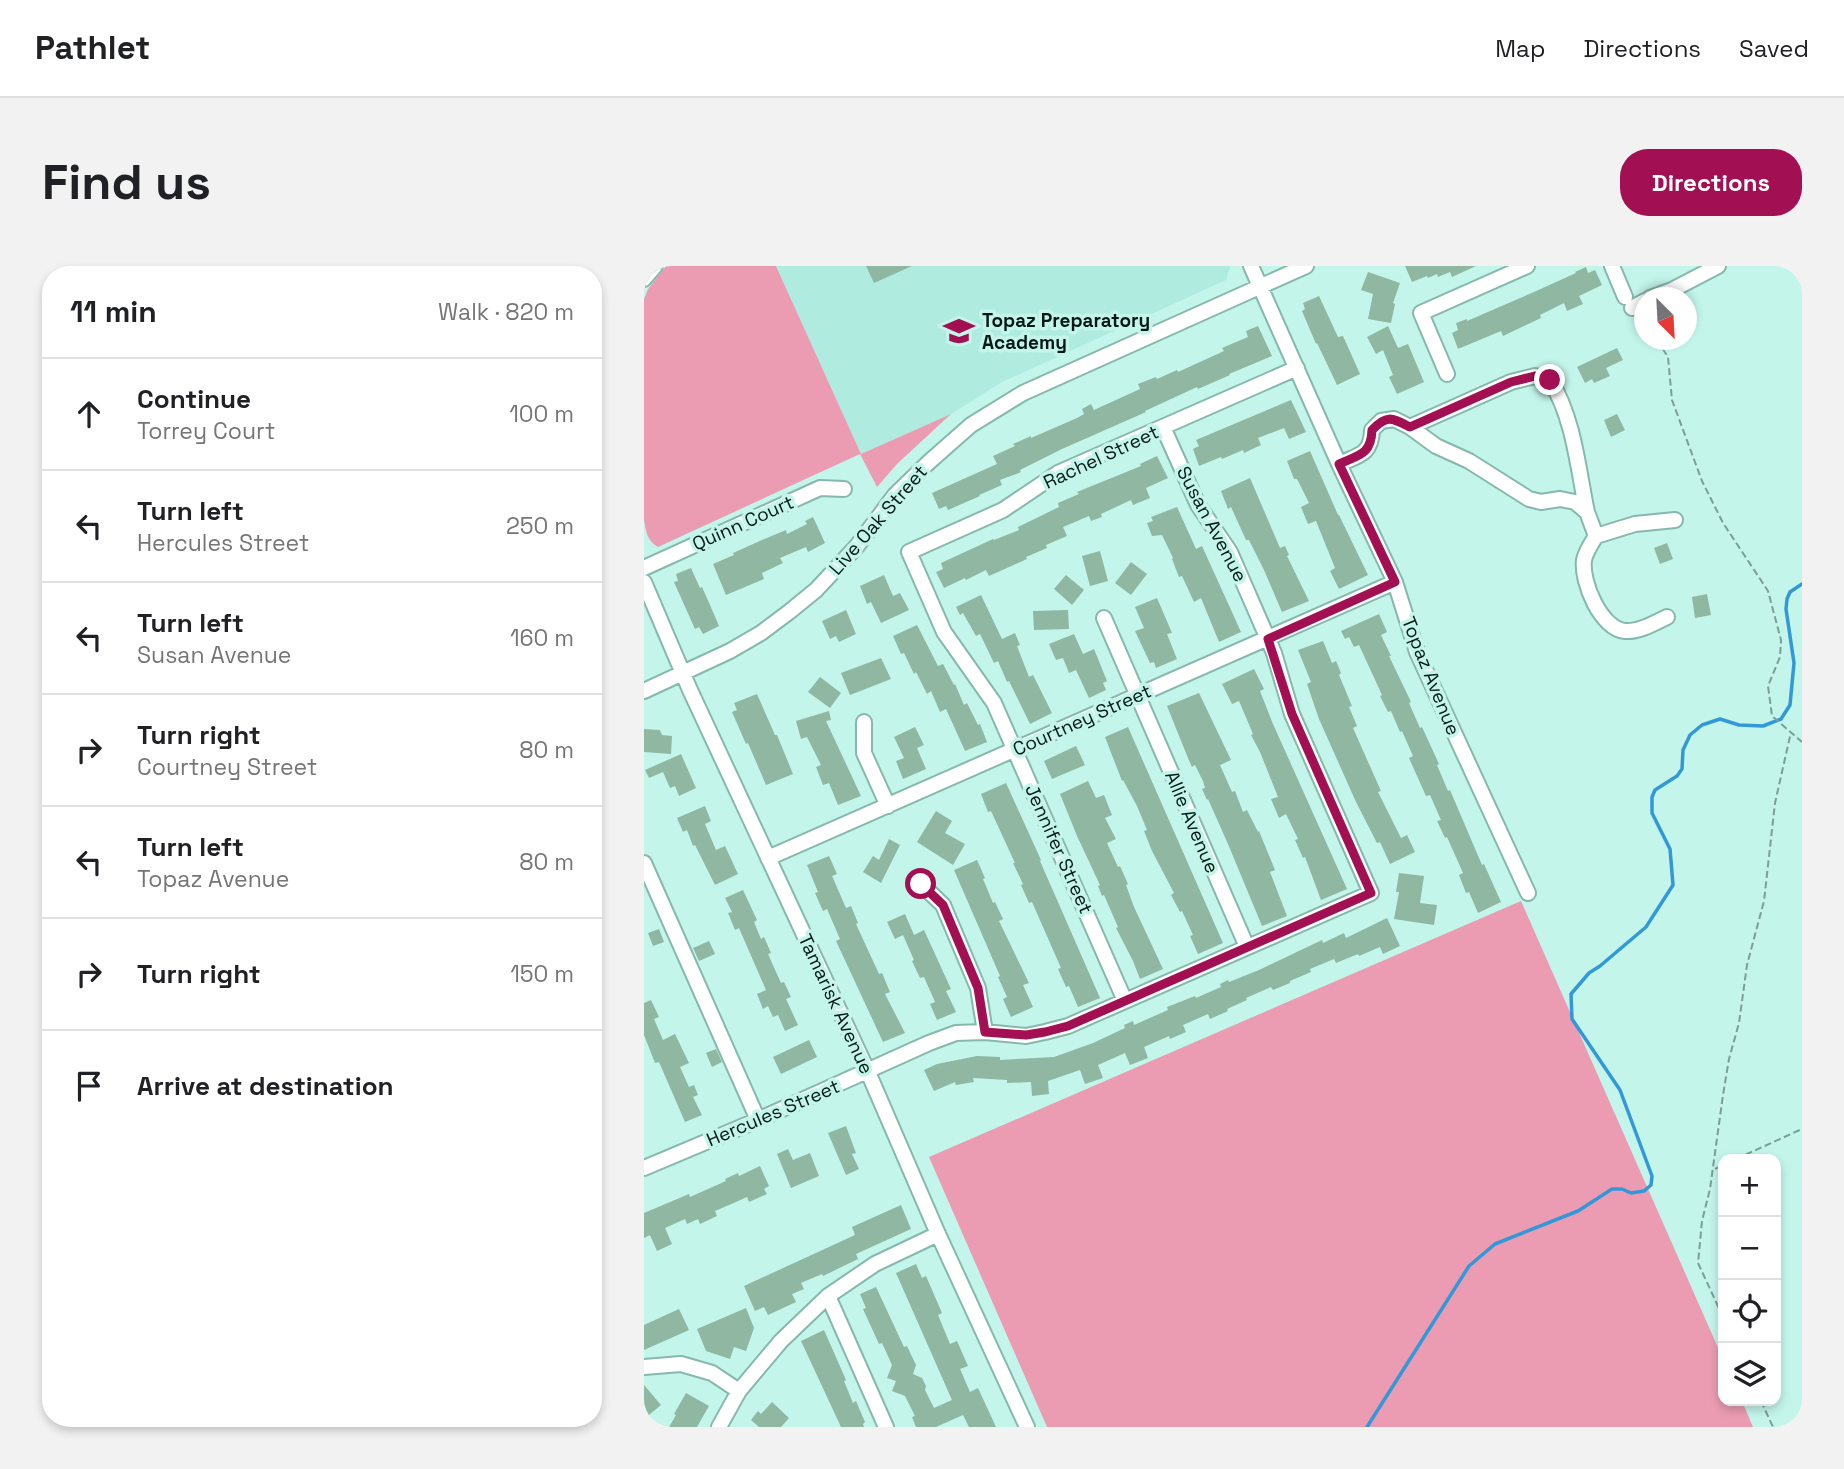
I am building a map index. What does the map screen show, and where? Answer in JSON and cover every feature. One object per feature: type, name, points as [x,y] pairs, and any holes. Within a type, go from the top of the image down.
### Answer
[{"type":"street","points":[[644,279],[655,266]]},
{"type":"street","name":"Topaz Avenue","points":[[1251,266],[1395,582],[1417,652],[1528,893]]},
{"type":"street","name":"Live Oak Street","points":[[644,691],[750,639],[789,612],[816,590],[857,546],[895,495],[971,425],[1023,393],[1306,266]]},
{"type":"street","points":[[1447,374],[1421,313],[1527,266]]},
{"type":"street","points":[[1612,266],[1634,302]]},
{"type":"street","points":[[1678,287],[1718,266]]},
{"type":"street","name":"Rachel Street","points":[[909,552],[1003,510],[1058,473],[1297,368]]},
{"type":"street","points":[[1410,427],[1511,382],[1535,376],[1550,380],[1560,396],[1587,512],[1596,536]]},
{"type":"street","points":[[1339,464],[1363,453],[1371,443],[1372,430],[1381,421],[1394,419],[1436,446],[1469,461],[1529,499],[1541,502],[1560,499],[1575,502],[1587,512]]},
{"type":"street","name":"Susan Avenue","points":[[1163,427],[1198,505],[1230,552],[1268,639],[1292,714],[1371,893]]},
{"type":"street","name":"Quinn Court","points":[[644,568],[820,488],[844,489]]},
{"type":"street","points":[[1667,617],[1627,632],[1612,628],[1599,611],[1588,586],[1584,563],[1588,548],[1596,536],[1635,524],[1675,520]]},
{"type":"street","name":"Jennifer Street","points":[[909,552],[944,632],[994,703],[1125,1001]]},
{"type":"street","name":"Tamarisk Avenue","points":[[644,582],[682,674],[868,1072],[938,1234],[1027,1427]]},
{"type":"street","name":"Courtney Street","points":[[768,859],[1395,582]]},
{"type":"street","name":"Allie Avenue","points":[[1104,618],[1247,947]]},
{"type":"street","points":[[864,722],[864,753],[888,806]]},
{"type":"street","points":[[644,863],[758,1120]]},
{"type":"street","points":[[921,884],[943,905],[978,988],[985,1032]]},
{"type":"street","name":"Hercules Street","points":[[645,1164],[758,1120],[956,1033],[1026,1035],[1068,1026],[1371,893]]},
{"type":"street","points":[[719,1427],[739,1391],[780,1341],[828,1296],[876,1264],[938,1234]]},
{"type":"street","points":[[828,1296],[886,1427]]},
{"type":"street","points":[[644,1367],[681,1364],[712,1373],[739,1391]]},
{"type":"path","points":[[1663,350],[1668,357],[1672,400],[1702,481],[1723,523],[1768,591],[1781,640],[1780,657],[1768,686],[1772,716],[1802,742]]},
{"type":"path","points":[[1718,1306],[1698,1263],[1702,1221],[1713,1170],[1729,1059],[1739,1023],[1747,965],[1764,901],[1775,803],[1791,732]]},
{"type":"path","points":[[1747,1154],[1802,1129]]},
{"type":"path","points":[[1713,1170],[1718,1168]]},
{"type":"path","points":[[1762,1406],[1773,1427]]},
{"type":"shaded area","points":[[666,266],[776,266],[861,454],[951,414],[897,464],[877,487],[860,454],[658,547],[654,545],[646,532],[644,520],[644,299],[648,289]]},
{"type":"shaded area","name":"Topaz Preparatory Academy","points":[[776,266],[1230,267],[1226,280],[1002,382],[951,414],[861,454]]},
{"type":"shaded area","points":[[1521,901],[1718,1348],[1718,1406],[1744,1406],[1753,1427],[1047,1427],[929,1157]]},
{"type":"building","points":[[866,266],[912,266],[874,283]]},
{"type":"building","points":[[1405,266],[1476,266],[1452,277],[1450,272],[1412,282]]},
{"type":"building","points":[[1586,267],[1588,273],[1595,270],[1602,285],[1579,296],[1583,304],[1567,311],[1564,303],[1540,315],[1541,318],[1503,336],[1501,331],[1458,349],[1452,333],[1458,330],[1456,323],[1467,321]]},
{"type":"building","points":[[1368,272],[1400,283],[1393,303],[1391,323],[1368,319],[1373,294],[1361,290]]},
{"type":"building","points":[[1319,296],[1338,337],[1343,336],[1360,374],[1337,385],[1302,311],[1305,309],[1303,303]]},
{"type":"building","points":[[1258,326],[1272,356],[1062,449],[1020,470],[1021,472],[1000,480],[1002,485],[980,496],[948,510],[946,506],[939,509],[932,493],[997,464],[993,456],[1015,446],[1013,444],[1077,418],[1084,414],[1082,409],[1091,404],[1094,410],[1140,389],[1138,384],[1177,370],[1178,372],[1224,351],[1222,348],[1248,337],[1246,331]]},
{"type":"building","points":[[1388,326],[1398,348],[1408,344],[1424,382],[1397,394],[1389,377],[1393,375],[1383,350],[1376,354],[1367,337]]},
{"type":"building","points":[[1617,348],[1623,360],[1606,368],[1610,376],[1594,383],[1592,379],[1585,383],[1577,367]]},
{"type":"building","points":[[1291,400],[1306,432],[1289,439],[1284,428],[1258,438],[1261,445],[1244,453],[1243,450],[1199,466],[1193,449],[1199,446],[1196,440]]},
{"type":"building","points":[[1617,414],[1625,430],[1611,437],[1604,420]]},
{"type":"building","points":[[1310,451],[1368,575],[1339,589],[1330,571],[1335,568],[1316,521],[1308,524],[1301,507],[1309,503],[1297,479],[1294,479],[1287,461]]},
{"type":"building","points":[[1157,456],[1168,478],[1146,488],[1150,498],[1133,505],[1131,500],[1101,514],[1102,517],[1091,521],[1089,516],[1063,527],[1067,536],[1046,545],[1047,548],[1026,557],[1027,559],[989,576],[986,570],[944,588],[936,572],[943,569],[941,563],[1019,530],[1018,527],[1059,507],[1058,503],[1079,494],[1077,492],[1141,466],[1140,464]]},
{"type":"building","points":[[1250,478],[1280,548],[1285,546],[1289,555],[1287,556],[1309,601],[1282,612],[1249,540],[1246,540],[1231,507],[1228,509],[1221,491]]},
{"type":"building","points":[[1177,507],[1196,549],[1202,546],[1241,632],[1219,642],[1201,598],[1194,602],[1182,576],[1179,577],[1162,535],[1152,536],[1147,523],[1153,521],[1151,517]]},
{"type":"building","points":[[813,517],[825,543],[808,552],[806,547],[780,558],[783,563],[762,573],[764,579],[726,595],[713,564],[786,530],[787,534],[807,524],[805,521]]},
{"type":"building","points":[[1667,543],[1673,559],[1660,564],[1654,548]]},
{"type":"building","points":[[1100,551],[1108,581],[1090,586],[1082,556]]},
{"type":"building","points":[[1131,562],[1147,574],[1131,595],[1115,583]]},
{"type":"building","points":[[691,568],[719,626],[703,634],[699,627],[695,629],[674,582],[678,581],[676,574]]},
{"type":"building","points":[[884,575],[893,596],[900,593],[909,610],[881,623],[871,602],[867,604],[860,586]]},
{"type":"building","points":[[1066,575],[1084,590],[1072,605],[1054,589]]},
{"type":"building","points":[[1707,594],[1711,615],[1695,618],[1692,597]]},
{"type":"building","points":[[981,595],[1002,639],[1015,633],[1029,677],[1033,675],[1052,713],[1030,724],[998,661],[994,663],[980,634],[976,636],[963,613],[960,615],[956,607]]},
{"type":"building","points":[[1157,598],[1172,633],[1167,634],[1177,659],[1156,668],[1154,662],[1150,663],[1135,631],[1144,628],[1135,607]]},
{"type":"building","points":[[846,610],[856,634],[839,642],[836,636],[830,639],[822,621]]},
{"type":"building","points":[[1068,610],[1069,629],[1034,630],[1033,611]]},
{"type":"building","points":[[1379,614],[1387,632],[1381,635],[1389,656],[1420,728],[1422,727],[1439,764],[1437,765],[1448,791],[1450,790],[1501,902],[1478,913],[1469,892],[1466,893],[1459,875],[1463,873],[1437,821],[1441,820],[1430,795],[1426,796],[1409,758],[1413,756],[1402,731],[1400,732],[1391,711],[1388,712],[1380,696],[1382,695],[1359,645],[1354,647],[1349,637],[1345,639],[1341,631]]},
{"type":"building","points":[[917,625],[938,666],[943,664],[964,705],[967,703],[978,725],[980,724],[987,742],[965,751],[946,709],[940,712],[931,691],[927,694],[904,653],[901,654],[893,636]]},
{"type":"building","points":[[1074,634],[1083,654],[1094,649],[1107,681],[1103,683],[1106,690],[1089,698],[1076,670],[1069,673],[1063,658],[1056,660],[1049,644]]},
{"type":"building","points":[[1323,641],[1332,663],[1336,661],[1341,673],[1339,675],[1357,726],[1353,728],[1381,791],[1378,792],[1401,838],[1407,835],[1415,852],[1390,864],[1356,802],[1319,719],[1307,684],[1311,682],[1298,650]]},
{"type":"building","points":[[881,658],[891,679],[850,695],[841,673]]},
{"type":"building","points":[[1254,669],[1264,689],[1260,691],[1273,724],[1347,889],[1321,900],[1286,814],[1279,818],[1271,799],[1278,797],[1239,701],[1232,704],[1222,684]]},
{"type":"building","points":[[820,677],[841,693],[830,708],[808,692]]},
{"type":"building","points":[[1199,693],[1231,760],[1220,765],[1243,812],[1247,810],[1259,831],[1275,870],[1270,872],[1287,916],[1262,926],[1202,789],[1205,788],[1203,781],[1195,765],[1192,767],[1167,706]]},
{"type":"building","points":[[757,694],[793,774],[766,785],[732,712],[737,710],[734,703]]},
{"type":"building","points":[[829,711],[831,720],[826,721],[861,796],[838,805],[829,783],[823,785],[816,767],[821,765],[807,737],[801,739],[796,721]]},
{"type":"building","points":[[915,727],[924,745],[917,748],[926,769],[903,779],[896,761],[904,758],[894,737]]},
{"type":"building","points":[[1128,727],[1223,943],[1198,954],[1190,936],[1193,935],[1171,895],[1174,893],[1152,851],[1144,831],[1147,830],[1122,781],[1105,737]]},
{"type":"building","points":[[644,729],[660,730],[662,735],[672,736],[671,754],[644,752]]},
{"type":"building","points":[[1076,746],[1085,765],[1052,779],[1044,761]]},
{"type":"building","points":[[681,754],[696,788],[679,796],[675,786],[670,788],[663,772],[649,778],[645,770]]},
{"type":"building","points":[[1088,781],[1096,798],[1104,795],[1112,815],[1105,818],[1116,839],[1107,843],[1128,884],[1126,885],[1134,907],[1163,969],[1140,979],[1060,794]]},
{"type":"building","points":[[1006,783],[1100,998],[1078,1007],[1069,986],[1066,987],[1058,969],[1061,968],[1032,902],[1029,903],[1021,885],[1023,884],[1015,863],[981,794]]},
{"type":"building","points":[[705,806],[711,821],[705,824],[716,850],[725,846],[738,874],[715,885],[687,830],[683,832],[677,818]]},
{"type":"building","points":[[936,811],[952,821],[945,833],[965,844],[953,865],[917,842]]},
{"type":"building","points":[[889,839],[900,845],[881,883],[863,872],[873,856],[879,860]]},
{"type":"building","points":[[829,856],[837,874],[832,876],[846,908],[851,906],[858,923],[856,924],[890,992],[885,994],[905,1033],[883,1042],[836,941],[840,939],[827,909],[823,911],[815,893],[818,892],[807,865]]},
{"type":"building","points":[[977,860],[993,903],[995,902],[1003,919],[999,921],[1029,983],[1023,985],[1033,1007],[1011,1017],[1003,999],[1007,997],[998,977],[1000,976],[954,870]]},
{"type":"building","points":[[1399,873],[1424,876],[1420,903],[1437,905],[1434,925],[1394,919]]},
{"type":"building","points":[[743,890],[757,920],[754,922],[761,939],[764,937],[771,953],[768,954],[781,983],[784,982],[791,997],[786,999],[798,1025],[785,1031],[778,1015],[773,1017],[768,1006],[763,1009],[757,994],[766,990],[739,928],[735,930],[728,913],[732,912],[725,898]]},
{"type":"building","points":[[905,914],[914,935],[924,930],[951,989],[946,991],[956,1012],[937,1020],[930,1004],[935,1002],[924,977],[920,978],[903,935],[895,939],[887,922]]},
{"type":"building","points":[[1387,918],[1400,946],[1383,954],[1380,947],[1336,963],[1334,959],[1310,969],[1311,972],[1290,983],[1273,990],[1271,987],[1246,998],[1247,1000],[1210,1019],[1208,1014],[1183,1025],[1186,1032],[1144,1047],[1148,1058],[1130,1065],[1125,1053],[1098,1065],[1103,1078],[1085,1084],[1080,1070],[1048,1081],[1049,1094],[1032,1096],[1031,1082],[1007,1083],[1007,1080],[973,1078],[974,1082],[956,1085],[955,1082],[934,1091],[924,1070],[937,1064],[977,1056],[1000,1057],[1000,1060],[1054,1057],[1093,1043],[1125,1028],[1124,1025],[1133,1021],[1134,1025],[1168,1010],[1167,1007],[1195,996],[1196,998],[1221,987],[1220,984],[1228,980],[1229,982],[1259,970],[1322,940],[1323,943],[1344,933],[1346,938]]},
{"type":"building","points":[[659,929],[664,942],[653,946],[648,933]]},
{"type":"building","points":[[709,941],[715,954],[699,961],[693,948]]},
{"type":"building","points":[[651,1000],[659,1017],[654,1019],[663,1040],[675,1034],[689,1063],[680,1067],[689,1087],[694,1085],[698,1095],[693,1097],[702,1115],[685,1122],[644,1035],[644,1003]]},
{"type":"building","points":[[809,1040],[817,1057],[781,1074],[773,1057]]},
{"type":"building","points":[[716,1049],[722,1062],[712,1067],[706,1053]]},
{"type":"building","points":[[846,1126],[856,1153],[852,1154],[859,1169],[846,1175],[828,1133]]},
{"type":"building","points":[[788,1149],[793,1160],[810,1153],[819,1176],[791,1188],[777,1154]]},
{"type":"building","points":[[760,1166],[769,1186],[764,1189],[767,1194],[749,1202],[747,1197],[715,1211],[717,1216],[700,1224],[698,1219],[687,1224],[685,1219],[665,1228],[672,1244],[657,1251],[650,1235],[644,1238],[644,1213],[689,1194],[690,1197],[738,1173],[739,1176]]},
{"type":"building","points":[[901,1205],[911,1229],[856,1254],[858,1259],[801,1283],[804,1289],[792,1294],[796,1302],[768,1315],[764,1307],[755,1311],[744,1286],[855,1235],[852,1227]]},
{"type":"building","points":[[916,1264],[922,1278],[926,1276],[942,1313],[938,1315],[950,1344],[957,1341],[968,1366],[960,1369],[970,1392],[978,1388],[996,1427],[969,1427],[963,1415],[936,1427],[916,1427],[912,1417],[915,1416],[905,1396],[892,1391],[896,1381],[887,1378],[892,1365],[863,1309],[866,1308],[860,1294],[876,1287],[904,1347],[907,1346],[916,1365],[913,1374],[922,1378],[934,1408],[952,1400],[896,1273]]},
{"type":"building","points":[[746,1308],[754,1328],[746,1351],[734,1347],[730,1359],[706,1351],[697,1329]]},
{"type":"building","points":[[679,1309],[689,1330],[644,1350],[644,1325]]},
{"type":"building","points":[[824,1330],[853,1403],[856,1401],[865,1422],[864,1427],[841,1427],[801,1341]]},
{"type":"building","points":[[644,1385],[661,1405],[644,1419]]},
{"type":"building","points":[[686,1393],[709,1406],[697,1427],[669,1427],[676,1415],[674,1414]]},
{"type":"building","points":[[772,1402],[789,1418],[781,1427],[759,1427],[751,1420],[758,1411],[761,1414]]},
{"type":"waterway","points":[[1367,1427],[1469,1266],[1495,1244],[1578,1211],[1612,1189],[1631,1193],[1644,1191],[1651,1185],[1652,1176],[1620,1090],[1572,1019],[1571,994],[1589,973],[1646,927],[1673,885],[1670,849],[1652,813],[1652,797],[1655,790],[1677,776],[1682,769],[1683,750],[1690,735],[1702,725],[1720,719],[1739,725],[1763,726],[1781,719],[1790,705],[1794,663],[1786,609],[1790,592],[1802,584]]},
{"type":"place","name":"Topaz Preparatory Academy","points":[[959,331]]},
{"type":"route","points":[[921,884],[943,905],[978,988],[985,1032],[1026,1035],[1068,1026],[1371,893],[1292,714],[1268,639],[1395,582],[1339,464],[1363,453],[1371,443],[1372,430],[1381,421],[1394,419],[1410,427],[1511,382],[1535,376],[1550,380]]}]
